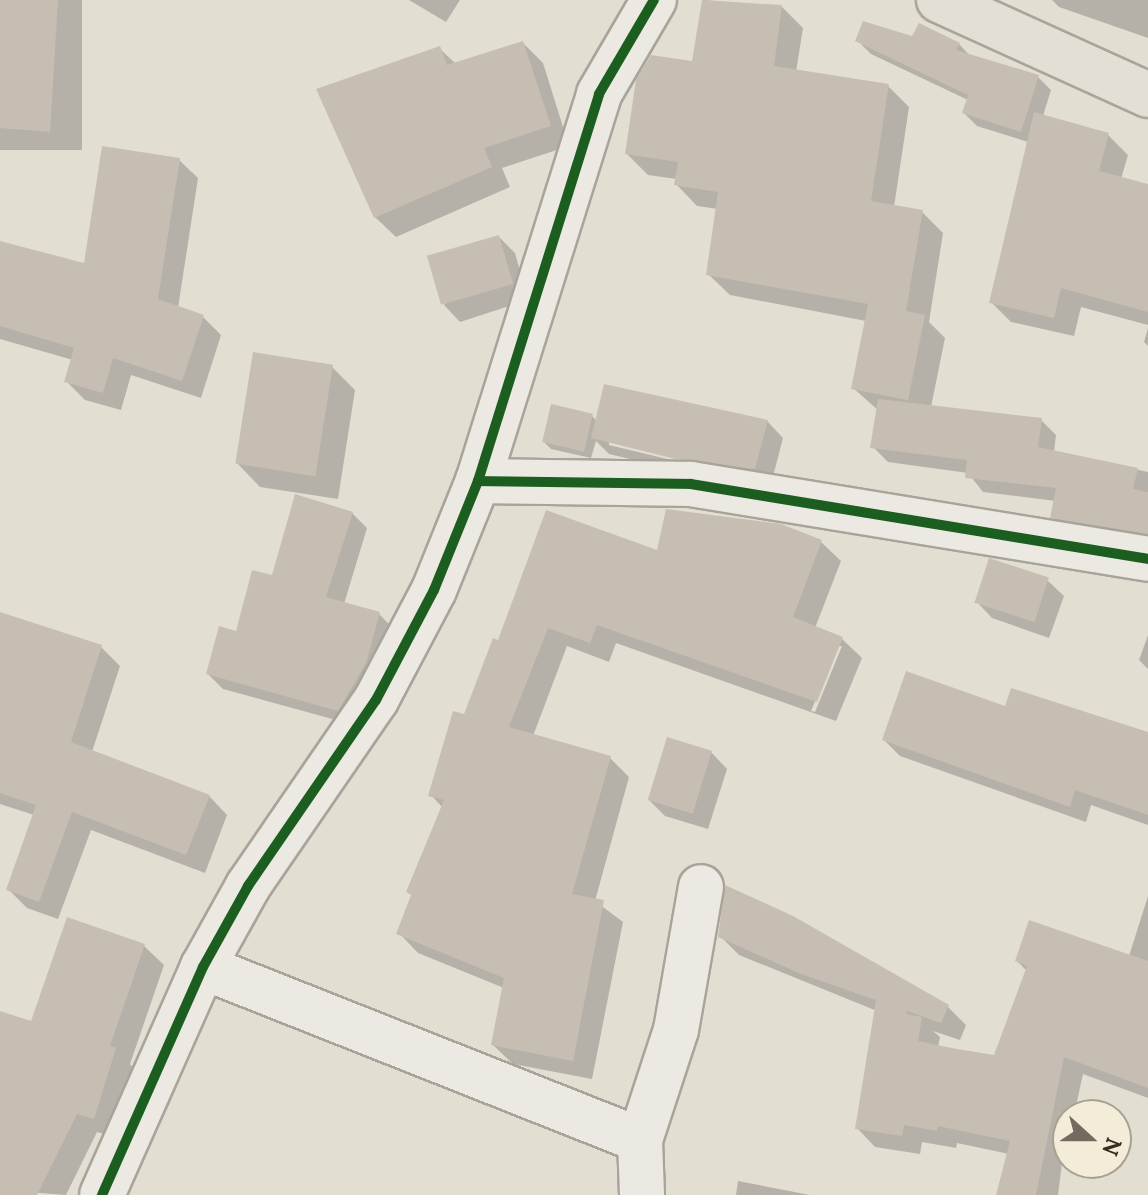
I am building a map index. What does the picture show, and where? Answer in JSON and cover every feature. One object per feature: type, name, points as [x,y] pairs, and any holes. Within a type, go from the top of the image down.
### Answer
[{"type":"main road","points":[[939,0],[1148,95]]},
{"type":"street","points":[[102,1195],[203,967],[248,886],[376,700],[434,590],[478,481],[599,94],[654,0]]},
{"type":"street","points":[[478,481],[691,484],[1148,559]]},
{"type":"street","points":[[642,1195],[640,1140],[676,1030],[701,887]]},
{"type":"street","points":[[203,967],[640,1140]]},
{"type":"building","points":[[0,0],[58,0],[50,132],[0,128]]},
{"type":"building","points":[[702,0],[782,5],[774,66],[889,84],[871,201],[923,210],[906,311],[925,315],[908,400],[851,389],[868,304],[706,275],[718,192],[674,185],[678,162],[625,154],[636,80],[651,55],[692,61]]},
{"type":"building","points":[[863,21],[912,36],[919,23],[960,43],[956,50],[1039,75],[1021,132],[962,113],[968,95],[855,41]]},
{"type":"building","points":[[523,41],[551,126],[484,148],[492,167],[374,218],[316,89],[440,46],[447,65]]},
{"type":"building","points":[[1034,112],[1109,133],[1099,171],[1148,184],[1148,312],[1061,288],[1054,318],[989,303]]},
{"type":"building","points":[[102,146],[180,158],[158,299],[204,315],[182,381],[113,358],[103,393],[64,382],[74,348],[0,326],[0,241],[84,263]]},
{"type":"building","points":[[499,235],[513,284],[441,305],[427,256]]},
{"type":"building","points":[[253,352],[333,365],[315,476],[235,464]]},
{"type":"building","points":[[604,384],[768,420],[755,469],[675,459],[591,438]]},
{"type":"building","points":[[878,399],[1042,418],[1038,447],[1138,468],[1133,489],[1148,492],[1148,534],[1050,518],[1056,488],[965,478],[967,460],[870,448]]},
{"type":"building","points":[[551,404],[593,414],[584,452],[542,442]]},
{"type":"building","points":[[295,494],[353,512],[326,597],[380,612],[366,663],[338,711],[206,674],[219,626],[236,631],[252,570],[272,575]]},
{"type":"building","points":[[666,509],[781,524],[822,540],[793,617],[843,637],[817,702],[597,625],[590,643],[548,628],[509,727],[611,756],[572,894],[604,900],[573,1061],[491,1045],[504,978],[396,934],[411,895],[406,892],[444,800],[428,796],[453,711],[464,714],[493,638],[498,640],[546,510],[657,550]]},
{"type":"building","points":[[989,558],[1049,577],[1034,622],[974,603]]},
{"type":"building","points":[[0,612],[102,645],[71,742],[210,795],[186,855],[72,812],[39,902],[6,890],[36,805],[0,793]]},
{"type":"building","points":[[906,671],[1005,706],[1011,688],[1148,732],[1148,815],[1075,790],[1070,807],[882,740]]},
{"type":"building","points":[[667,737],[712,751],[693,814],[648,800]]},
{"type":"building","points":[[725,885],[793,916],[949,1005],[941,1023],[907,1011],[906,1014],[922,1017],[918,1041],[994,1055],[1027,966],[1015,961],[1029,920],[1148,961],[1148,1088],[1064,1057],[1055,1099],[1052,1099],[1052,1116],[1036,1195],[996,1195],[1010,1141],[938,1126],[937,1131],[904,1125],[902,1136],[855,1129],[876,1000],[801,974],[718,937]]},
{"type":"building","points":[[67,917],[145,944],[110,1046],[116,1048],[94,1119],[77,1114],[37,1195],[0,1195],[0,1011],[31,1021]]},
{"type":"cycle path","points":[[102,1195],[203,967],[248,886],[376,700],[434,590],[478,481],[599,94],[654,0]]},
{"type":"cycle path","points":[[478,481],[691,484],[1148,559]]}]
